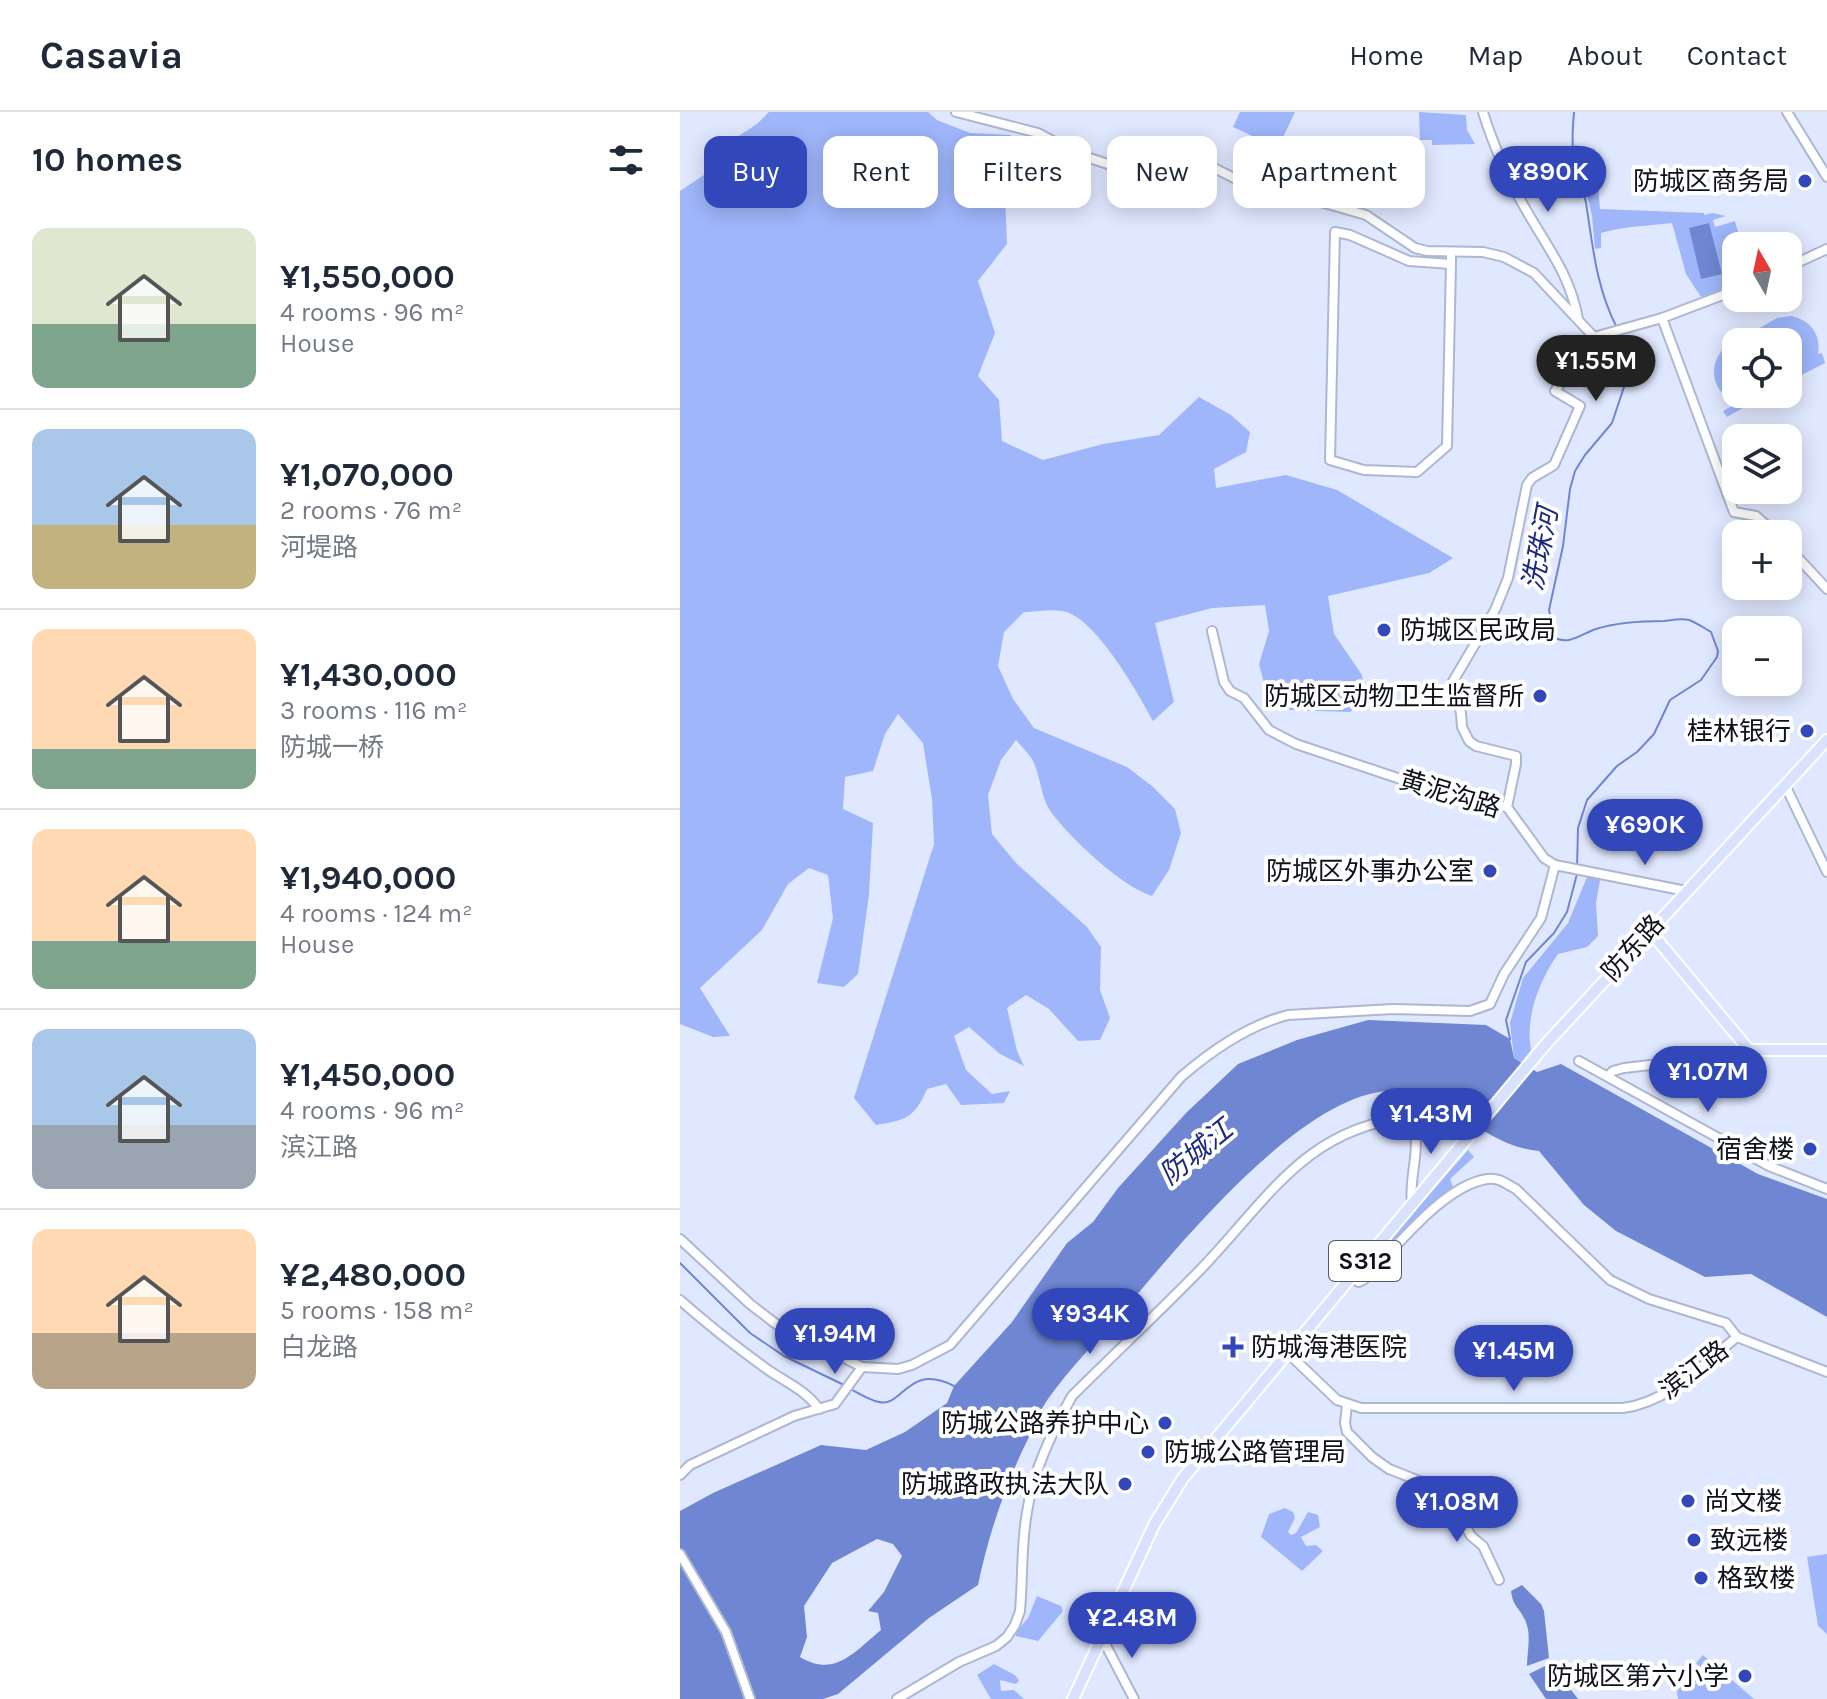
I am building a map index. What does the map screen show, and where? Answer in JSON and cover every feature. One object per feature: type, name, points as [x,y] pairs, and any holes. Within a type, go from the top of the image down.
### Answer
[{"type":"main road","name":"防东路","points":[[1412,1205],[1539,1052],[1827,740]]},
{"type":"main road","points":[[1649,930],[1749,1050],[1827,1050]]},
{"type":"main road","name":"S312","points":[[1073,1699],[1154,1525],[1183,1478],[1412,1205]]},
{"type":"street","points":[[956,112],[1038,133],[1077,154],[1114,166],[1186,161],[1206,164],[1252,187],[1293,194],[1366,215],[1415,248],[1483,252],[1520,264],[1553,290],[1579,324],[1599,336]]},
{"type":"street","points":[[1483,112],[1524,206],[1560,265],[1573,295],[1579,324]]},
{"type":"street","points":[[1787,112],[1827,177]]},
{"type":"street","points":[[1451,252],[1451,264],[1447,446],[1417,472],[1364,470],[1330,460],[1335,232],[1350,235],[1409,261],[1451,264]]},
{"type":"street","points":[[1802,261],[1827,249]]},
{"type":"street","points":[[1507,807],[1516,756],[1476,746],[1469,741],[1462,727],[1452,683],[1495,610],[1508,578],[1527,485],[1532,478],[1554,465],[1580,406],[1555,391],[1599,336],[1662,318],[1722,295]]},
{"type":"street","points":[[1662,318],[1734,512],[1756,516],[1760,520]]},
{"type":"street","points":[[1802,562],[1827,589]]},
{"type":"street","name":"黄泥沟路","points":[[1212,631],[1221,658],[1224,682],[1230,691],[1244,698],[1269,730],[1296,744],[1466,801],[1507,807],[1544,858],[1555,865]]},
{"type":"street","points":[[1785,785],[1827,872]]},
{"type":"street","points":[[680,1239],[776,1324],[862,1367],[898,1369],[912,1365],[950,1345],[1181,1077],[1217,1049],[1276,1018],[1288,1015],[1393,1009],[1470,1011],[1490,1004],[1504,974],[1541,918],[1555,865],[1686,891]]},
{"type":"street","points":[[1608,1076],[1624,1068],[1749,1050]]},
{"type":"street","points":[[1579,1061],[1769,1166],[1827,1189]]},
{"type":"street","points":[[897,1699],[946,1669],[996,1646],[1007,1637],[1020,1611],[1026,1514],[1031,1488],[1058,1421],[1072,1396],[1199,1271],[1293,1168],[1312,1152],[1351,1130],[1410,1117],[1417,1135],[1409,1185],[1412,1205]]},
{"type":"street","points":[[1350,1278],[1359,1282],[1363,1280],[1438,1205],[1487,1179],[1498,1179],[1516,1189],[1610,1280],[1649,1299],[1726,1323],[1737,1337]]},
{"type":"street","points":[[680,1300],[766,1369],[811,1397],[819,1409]]},
{"type":"street","name":"滨江路","points":[[1347,1405],[1376,1409],[1637,1406],[1667,1393],[1737,1337],[1827,1372]]},
{"type":"street","points":[[1288,1353],[1329,1394],[1347,1405],[1347,1432],[1372,1457],[1389,1469],[1445,1491],[1471,1536],[1483,1546],[1499,1580]]},
{"type":"street","points":[[680,1475],[690,1465],[794,1416],[835,1404],[862,1367]]},
{"type":"street","points":[[680,1554],[726,1632],[750,1699]]},
{"type":"street","points":[[1101,1635],[1134,1699]]},
{"type":"shaded area","points":[[769,112],[928,112],[937,120],[970,133],[1012,136],[954,136],[954,208],[1006,208],[1007,244],[978,281],[995,333],[978,376],[999,400],[1002,441],[1043,460],[1103,444],[1159,435],[1199,397],[1231,415],[1250,432],[1246,452],[1214,469],[1216,488],[1286,475],[1337,490],[1453,558],[1429,573],[1328,596],[1334,634],[1362,675],[1367,698],[1350,712],[1290,710],[1267,695],[1259,664],[1269,631],[1265,605],[1212,608],[1155,623],[1174,702],[1153,721],[1114,657],[1088,626],[1074,616],[1062,611],[1024,612],[1004,632],[998,666],[1013,699],[1034,728],[1127,767],[1175,809],[1181,833],[1169,870],[1152,896],[1126,883],[1097,860],[1060,823],[1047,806],[1032,759],[1016,740],[1001,760],[988,795],[992,834],[1016,863],[1087,927],[1101,947],[1100,990],[1110,1018],[1100,1040],[1078,1041],[1049,1009],[1026,995],[1007,1008],[1017,1051],[1024,1066],[1000,1054],[969,1027],[954,1036],[966,1070],[992,1094],[1010,1091],[1004,1103],[961,1105],[946,1084],[927,1089],[918,1106],[908,1116],[876,1125],[854,1098],[934,844],[932,799],[923,743],[898,714],[885,734],[873,771],[845,777],[843,809],[873,823],[869,895],[858,974],[844,987],[817,983],[833,918],[828,875],[809,868],[788,884],[762,930],[700,988],[730,1036],[713,1037],[680,1024],[680,191],[704,175],[704,208],[807,208],[807,136],[739,136]]},
{"type":"shaded area","points":[[1240,112],[1295,112],[1284,136],[1252,136],[1233,127]]},
{"type":"shaded area","points":[[1419,112],[1466,115],[1467,130],[1475,144],[1432,145],[1432,140],[1420,136]]},
{"type":"shaded area","points":[[1575,145],[1595,149],[1600,209],[1726,216],[1713,220],[1715,227],[1735,221],[1738,232],[1722,232],[1722,289],[1701,297],[1686,274],[1672,223],[1601,233],[1601,248],[1595,249],[1592,216]]},
{"type":"shaded area","points":[[1792,316],[1813,329],[1818,340],[1818,354],[1822,353],[1825,363],[1802,375],[1802,328],[1760,328],[1777,318]]},
{"type":"shaded area","points":[[1722,351],[1722,392],[1714,373]]},
{"type":"shaded area","points":[[1728,408],[1743,408],[1727,417],[1723,411]]},
{"type":"shaded area","points":[[1587,877],[1600,880],[1596,903],[1598,936],[1587,947],[1558,954],[1551,965],[1535,1000],[1530,1025],[1531,1050],[1522,1062],[1514,1058],[1510,1023],[1523,978],[1568,923]]},
{"type":"shaded area","points":[[1468,1150],[1474,1157],[1450,1179],[1454,1190],[1374,1261],[1373,1259]]},
{"type":"shaded area","points":[[1285,1508],[1293,1512],[1295,1518],[1288,1532],[1291,1535],[1296,1533],[1308,1512],[1318,1515],[1320,1527],[1301,1537],[1306,1546],[1316,1545],[1323,1551],[1302,1571],[1261,1537],[1269,1514]]},
{"type":"shaded area","points":[[1827,1554],[1827,1634],[1818,1626],[1807,1557]]},
{"type":"shaded area","points":[[1037,1596],[1061,1606],[1063,1611],[1038,1641],[1016,1636],[1015,1633],[1028,1618]]},
{"type":"shaded area","points":[[1703,1655],[1754,1699],[1678,1699],[1681,1678],[1698,1665],[1696,1663]]},
{"type":"shaded area","points":[[994,1664],[1015,1675],[1019,1681],[1016,1684],[1000,1680],[1001,1691],[1014,1690],[1024,1699],[991,1699],[977,1675]]},
{"type":"water","points":[[1709,223],[1722,274],[1701,279],[1689,228]]},
{"type":"water","name":"防城江","points":[[1368,1020],[1486,1025],[1510,1039],[1514,1058],[1537,1072],[1561,1064],[1758,1174],[1827,1199],[1827,1317],[1751,1274],[1705,1277],[1616,1231],[1584,1205],[1539,1151],[1498,1139],[1429,1099],[1389,1091],[1354,1099],[1317,1119],[1241,1180],[1056,1388],[1040,1412],[1005,1491],[978,1585],[929,1618],[838,1694],[823,1699],[680,1699],[680,1511],[821,1445],[866,1450],[905,1432],[947,1403],[954,1386],[1012,1322],[1067,1243],[1093,1222],[1118,1188],[1186,1113],[1238,1064],[1297,1040]],"holes":[[[877,1539],[893,1544],[902,1556],[884,1592],[868,1611],[878,1613],[881,1630],[844,1660],[824,1665],[800,1657],[807,1637],[804,1606],[832,1563]]]},
{"type":"water","points":[[1522,1585],[1544,1611],[1549,1658],[1527,1666],[1527,1625],[1511,1591]]},
{"type":"water","points":[[1551,1663],[1578,1699],[1546,1699],[1529,1674]]},
{"type":"waterway","name":"洗珠河","points":[[1574,112],[1572,143],[1575,166],[1585,199],[1600,282],[1617,328]]},
{"type":"waterway","name":"洗珠河","points":[[1577,867],[1578,828],[1587,800],[1617,766],[1637,752],[1654,734],[1670,700],[1701,680],[1718,651],[1711,632],[1683,619],[1621,623],[1571,640],[1555,638],[1549,610],[1563,546],[1570,489],[1575,471],[1585,455],[1612,423],[1628,375],[1628,358],[1620,334]]},
{"type":"waterway","name":"洗珠河","points":[[1510,1039],[1506,1020],[1526,962],[1554,933],[1567,912],[1577,874]]},
{"type":"waterway","points":[[680,1263],[750,1333],[784,1356],[844,1385]]},
{"type":"waterway","points":[[849,1388],[871,1400],[887,1402],[916,1382],[926,1379],[954,1386]]},
{"type":"place","name":"防城区商务局","points":[[1805,181]]},
{"type":"place","name":"防城区民政局","points":[[1384,630]]},
{"type":"place","name":"防城区动物卫生监督所","points":[[1540,696]]},
{"type":"place","name":"桂林银行","points":[[1807,731]]},
{"type":"place","name":"防城区外事办公室","points":[[1490,871]]},
{"type":"place","name":"宿舍楼","points":[[1810,1149]]},
{"type":"place","name":"防城海港医院","points":[[1233,1347]]},
{"type":"place","name":"防城公路养护中心","points":[[1165,1423]]},
{"type":"place","name":"防城公路管理局","points":[[1148,1452]]},
{"type":"place","name":"防城路政执法大队","points":[[1125,1484]]},
{"type":"place","name":"尚文楼","points":[[1688,1501]]},
{"type":"place","name":"致远楼","points":[[1694,1540]]},
{"type":"place","name":"格致楼","points":[[1701,1578]]},
{"type":"place","name":"防城区第六小学","points":[[1745,1676]]}]
